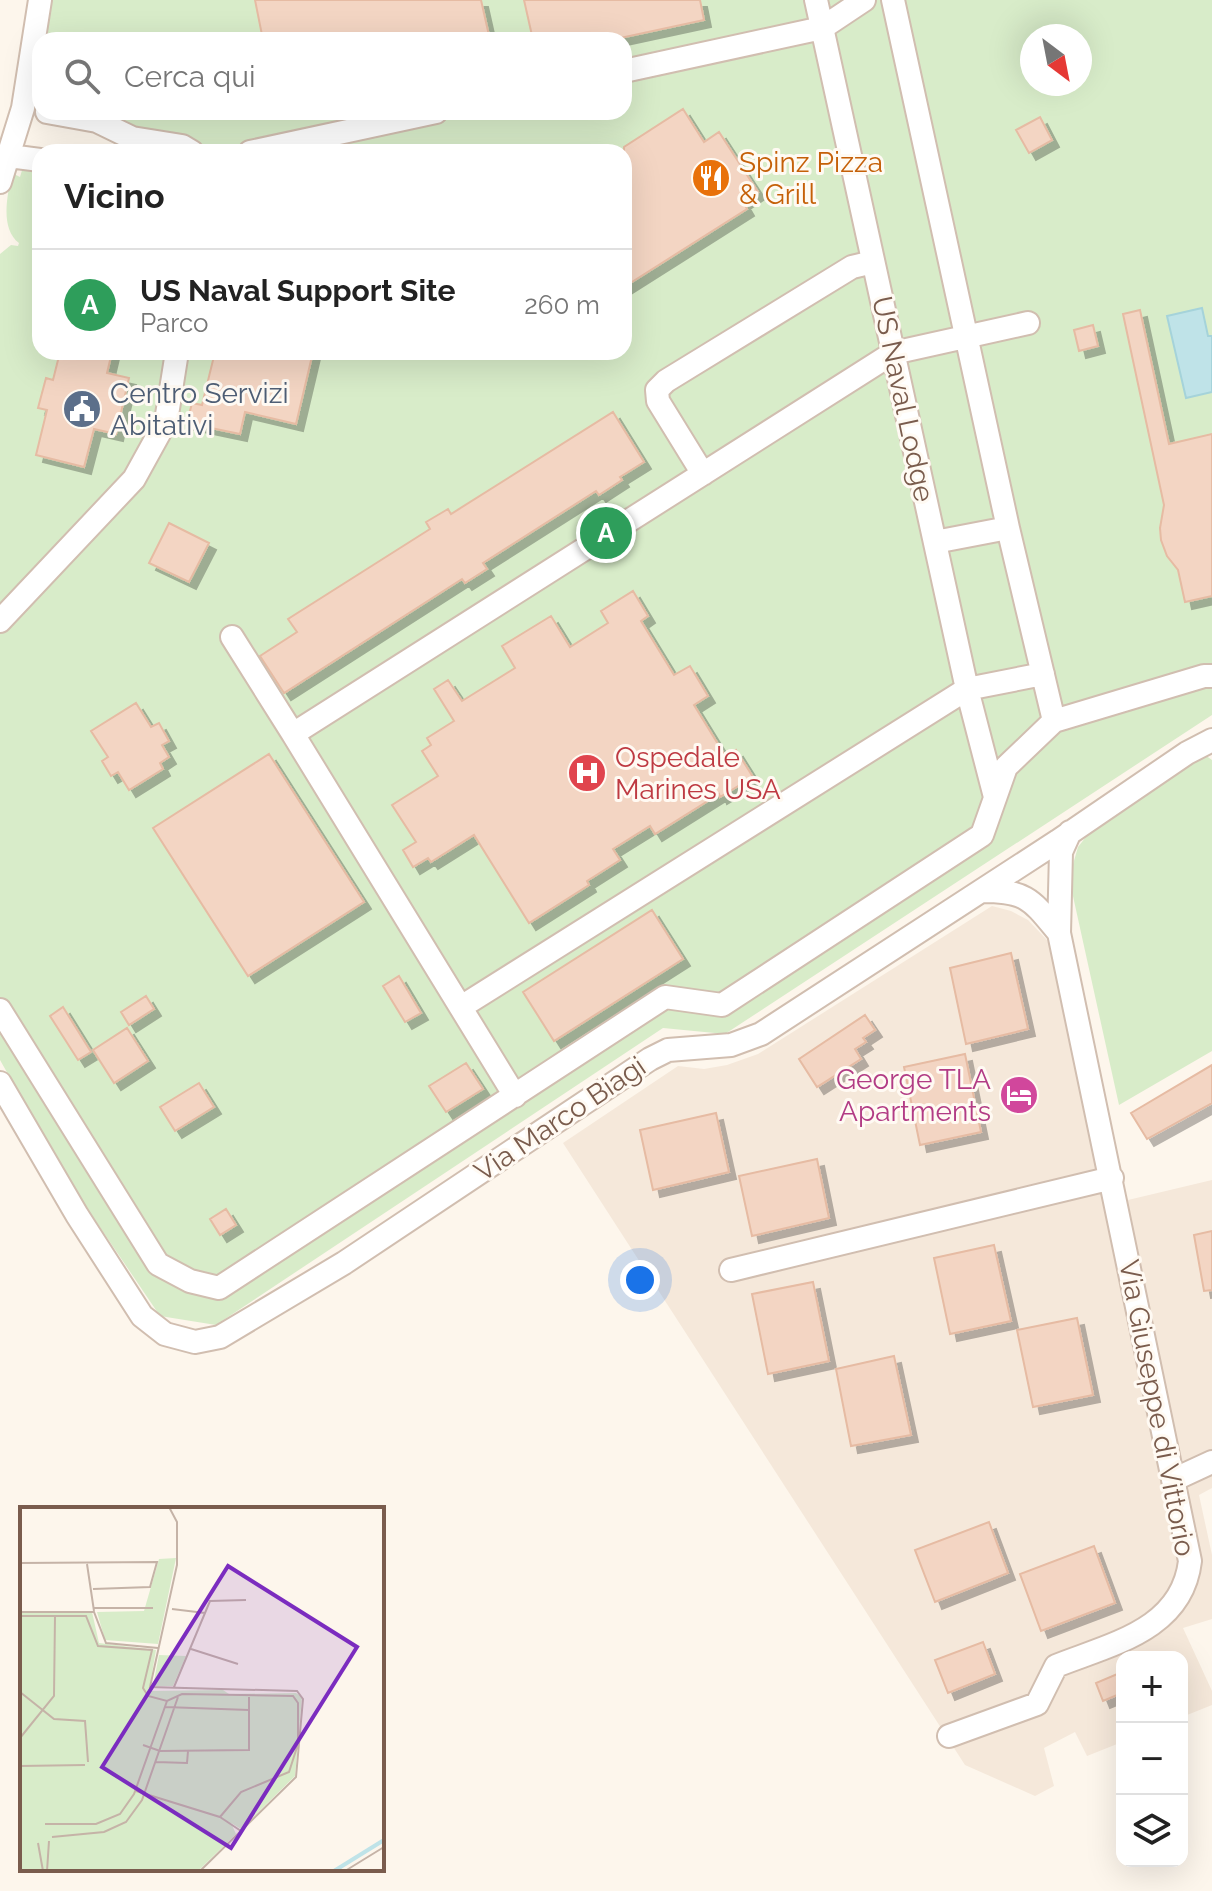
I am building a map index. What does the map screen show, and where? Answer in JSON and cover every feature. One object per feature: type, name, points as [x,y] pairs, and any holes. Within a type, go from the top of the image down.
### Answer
[{"type":"street","points":[[38,32],[40,0]]},
{"type":"street","name":"US Naval Lodge","points":[[816,0],[967,689],[995,797]]},
{"type":"street","points":[[632,69],[822,28],[864,0]]},
{"type":"street","points":[[893,0],[1008,528],[1054,721]]},
{"type":"street","points":[[0,182],[32,109]]},
{"type":"street","points":[[91,120],[132,138],[170,144]]},
{"type":"street","points":[[287,144],[399,120]]},
{"type":"street","points":[[9,156],[32,159]]},
{"type":"street","points":[[703,474],[658,401],[657,390],[666,381],[852,267],[873,262]]},
{"type":"street","points":[[293,734],[893,353],[1028,323]]},
{"type":"street","points":[[0,621],[134,479],[166,421],[176,360]]},
{"type":"street","points":[[935,542],[1008,528]]},
{"type":"street","points":[[232,637],[515,1096]]},
{"type":"street","points":[[461,1007],[967,689],[1043,674]]},
{"type":"street","points":[[0,1010],[158,1264],[190,1281],[219,1288],[665,997],[722,1005],[982,835],[1006,767],[1054,721],[1212,676]]},
{"type":"street","name":"Via Marco Biagi","points":[[0,1083],[77,1215],[142,1316],[165,1334],[195,1342],[220,1337],[344,1263],[650,1059],[668,1050],[731,1045],[761,1034],[1187,753],[1212,740]]},
{"type":"street","name":"Via Giuseppe di Vittorio","points":[[949,1736],[1037,1704],[1056,1666],[1147,1630],[1170,1609],[1187,1581],[1190,1561],[1059,933],[1059,868],[1061,852],[1070,832]]},
{"type":"street","points":[[982,891],[1008,891],[1027,897],[1026,877],[1030,859],[1059,868]]},
{"type":"street","name":"Via Giuseppe di Vittorio","points":[[1027,897],[1059,933]]},
{"type":"street","points":[[731,1270],[1112,1178]]},
{"type":"street","points":[[1173,1480],[1212,1462]]},
{"type":"shaded area","points":[[992,906],[1028,920],[1047,940],[1054,956],[1107,1205],[1212,1180],[1212,1488],[1199,1495],[1212,1555],[1212,1619],[1183,1628],[1212,1691],[1212,1705],[1188,1715],[1188,1651],[1116,1651],[1116,1744],[1087,1756],[1075,1732],[1044,1748],[1054,1786],[1035,1796],[965,1765],[563,1143],[678,1066],[704,1069],[758,1054]]},
{"type":"green space","points":[[51,0],[1212,0],[1212,715],[725,1034],[663,1028],[216,1325],[160,1316],[68,1180],[0,1060],[0,254],[19,243],[7,221],[12,173],[20,177],[26,157],[32,156],[32,360],[632,360],[632,144],[117,144],[120,129],[66,120],[632,120],[632,32],[45,32]]},
{"type":"green space","points":[[1205,755],[1212,760],[1212,1051],[1119,1105],[1069,878],[1078,847],[1089,833]]},
{"type":"water","points":[[1202,308],[1208,336],[1212,336],[1212,392],[1186,398],[1167,316]]},
{"type":"building","points":[[255,0],[481,0],[488,32],[261,32]]},
{"type":"building","points":[[524,0],[700,0],[704,20],[632,35],[632,32],[531,32]]},
{"type":"building","points":[[683,109],[704,142],[719,132],[758,192],[743,202],[747,209],[632,282],[632,144],[629,144]]},
{"type":"building","points":[[1040,117],[1052,140],[1029,153],[1016,130]]},
{"type":"building","points":[[1140,310],[1169,444],[1212,434],[1212,596],[1185,602],[1178,570],[1167,556],[1161,540],[1164,505],[1123,314]]},
{"type":"building","points":[[1093,325],[1098,346],[1079,351],[1074,330]]},
{"type":"building","name":"Centro Servizi Abitativi","points":[[58,360],[110,360],[107,373],[129,378],[116,434],[94,429],[84,467],[36,455],[47,410],[38,408],[46,378],[53,380]]},
{"type":"building","points":[[213,360],[311,360],[296,424],[245,412],[240,434],[187,423],[192,403],[202,405]]},
{"type":"building","points":[[613,412],[644,462],[599,495],[596,491],[483,563],[487,569],[465,583],[462,579],[284,693],[260,656],[297,632],[288,619],[430,529],[426,522],[448,509],[451,514]]},
{"type":"building","points":[[169,523],[209,543],[189,582],[149,563]]},
{"type":"building","points":[[633,591],[648,616],[641,621],[674,675],[690,666],[708,696],[694,705],[726,757],[736,750],[753,777],[655,834],[650,826],[613,849],[620,860],[587,881],[589,885],[529,923],[474,835],[431,862],[428,858],[413,867],[403,850],[416,842],[392,805],[438,776],[422,751],[431,745],[427,738],[454,721],[434,689],[448,680],[462,701],[515,668],[502,646],[551,616],[570,647],[608,623],[601,611]]},
{"type":"building","points":[[136,703],[151,727],[159,723],[169,741],[162,745],[169,757],[160,763],[163,769],[129,790],[118,772],[111,776],[102,761],[108,757],[91,731]]},
{"type":"building","points":[[269,754],[364,902],[248,976],[153,828]]},
{"type":"building","points":[[652,910],[683,959],[554,1041],[523,992]]},
{"type":"building","points":[[1011,953],[1028,1029],[966,1044],[950,968]]},
{"type":"building","points":[[399,976],[421,1013],[405,1022],[383,986]]},
{"type":"building","points":[[146,996],[154,1009],[129,1025],[121,1012]]},
{"type":"building","points":[[63,1007],[91,1052],[78,1060],[50,1016]]},
{"type":"building","points":[[865,1015],[875,1030],[863,1038],[866,1042],[855,1049],[861,1059],[817,1087],[799,1059]]},
{"type":"building","points":[[127,1028],[148,1061],[114,1083],[93,1050]]},
{"type":"building","points":[[965,1054],[981,1132],[920,1145],[904,1067]]},
{"type":"building","points":[[466,1063],[483,1089],[446,1112],[429,1086]]},
{"type":"building","points":[[1212,1065],[1212,1103],[1147,1139],[1131,1113]]},
{"type":"building","points":[[199,1083],[214,1107],[175,1131],[160,1107]]},
{"type":"building","points":[[716,1113],[729,1172],[653,1190],[640,1130]]},
{"type":"building","points":[[817,1159],[829,1218],[752,1236],[739,1176]]},
{"type":"building","points":[[226,1209],[236,1225],[220,1235],[210,1219]]},
{"type":"building","points":[[1212,1231],[1212,1290],[1204,1291],[1194,1235]]},
{"type":"building","points":[[994,1245],[1011,1321],[950,1334],[934,1258]]},
{"type":"building","points":[[813,1282],[829,1361],[768,1374],[752,1294]]},
{"type":"building","points":[[1077,1318],[1093,1395],[1033,1407],[1017,1330]]},
{"type":"building","points":[[894,1356],[911,1435],[851,1446],[836,1369]]},
{"type":"building","points":[[989,1522],[1008,1573],[935,1602],[915,1550]]},
{"type":"building","points":[[1094,1546],[1115,1603],[1041,1631],[1020,1574]]},
{"type":"building","points":[[983,1642],[995,1674],[948,1693],[935,1660]]},
{"type":"building","points":[[1116,1675],[1116,1696],[1103,1701],[1096,1683]]},
{"type":"place","name":"Spinz Pizza & Grill","points":[[711,178]]},
{"type":"place","name":"Centro Servizi Abitativi","points":[[82,409]]},
{"type":"place","name":"US Naval Support Site","points":[[606,533]]},
{"type":"place","name":"Ospedale Marines USA","points":[[587,773]]},
{"type":"place","name":"George TLA Apartments","points":[[1019,1095]]}]
